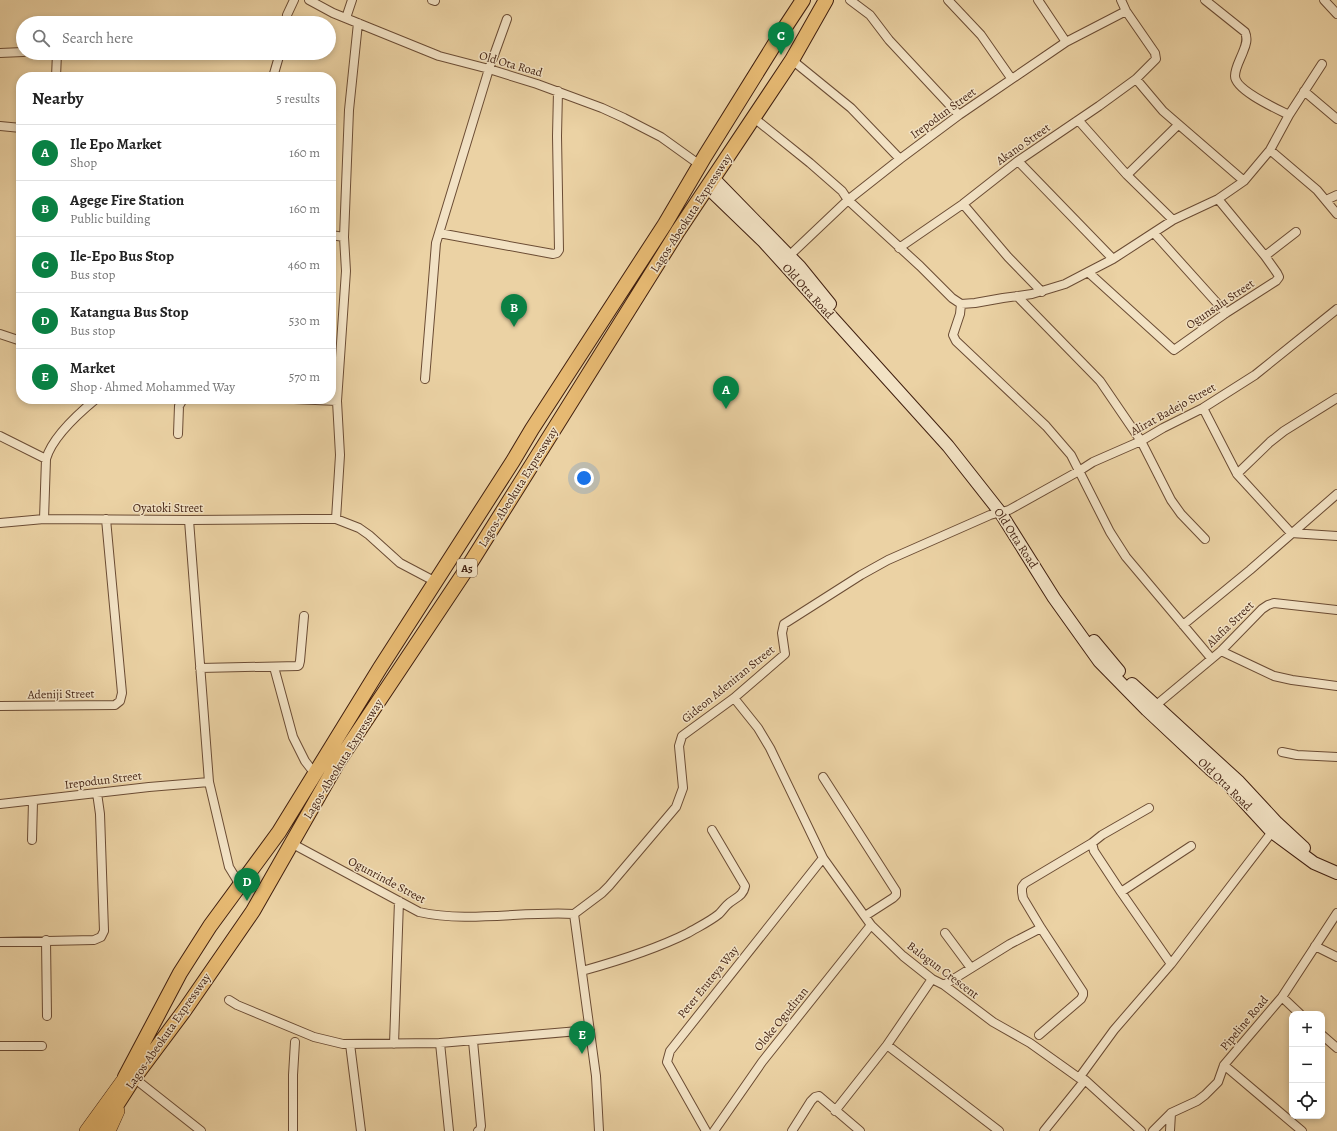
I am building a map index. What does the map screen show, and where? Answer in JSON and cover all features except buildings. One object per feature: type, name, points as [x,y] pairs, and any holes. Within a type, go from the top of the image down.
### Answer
[{"type":"highway","name":"Lagos-Abeokuta Expressway","points":[[100,1131],[131,1076],[180,973],[210,926],[279,832],[380,668],[513,461],[536,422],[665,224],[803,0]]},
{"type":"highway","name":"Lagos-Abeokuta Expressway","points":[[91,1131],[131,1076],[184,1011],[253,910],[338,762],[468,567],[646,282],[710,182],[792,60],[826,0]]},
{"type":"main road","points":[[710,182],[800,267],[855,334],[954,442],[1004,511]]},
{"type":"main road","name":"Old Otta Road","points":[[710,182],[948,446],[1004,511],[1096,644],[1122,674],[1239,782],[1277,823],[1305,849],[1316,856],[1337,864]]},
{"type":"main road","name":"Old Otta Road","points":[[1004,511],[1054,598],[1099,661],[1114,678],[1146,710],[1226,782],[1272,832],[1314,863],[1337,873]]},
{"type":"main road","points":[[86,1131],[131,1076]]},
{"type":"main road","points":[[109,1131],[131,1076]]},
{"type":"street","points":[[287,16],[294,0]]},
{"type":"street","name":"Old Ota Road","points":[[310,0],[333,13],[439,56],[488,69],[558,91],[602,108],[661,138],[700,165]]},
{"type":"street","points":[[346,18],[352,0]]},
{"type":"street","points":[[850,0],[870,15],[889,40],[959,115]]},
{"type":"street","points":[[948,0],[981,36],[1011,78]]},
{"type":"street","points":[[1038,0],[1066,42]]},
{"type":"street","points":[[1121,0],[1126,11]]},
{"type":"street","points":[[1205,0],[1245,32],[1247,37],[1235,76],[1236,81],[1241,88],[1289,115]]},
{"type":"street","points":[[1324,0],[1337,14]]},
{"type":"street","name":"Irepodun Street","points":[[790,256],[848,200],[959,115],[1011,78],[1066,42],[1126,11]]},
{"type":"street","name":"Akano Street","points":[[899,248],[963,204],[1018,161],[1079,121],[1136,79],[1156,59],[1156,56],[1126,11]]},
{"type":"street","points":[[425,379],[436,243],[488,69],[507,18]]},
{"type":"street","points":[[336,520],[340,455],[337,401],[345,278],[344,237],[349,110],[358,23]]},
{"type":"street","points":[[0,53],[16,52]]},
{"type":"street","points":[[56,72],[57,60]]},
{"type":"street","points":[[274,72],[278,60]]},
{"type":"street","points":[[792,60],[851,108],[900,159]]},
{"type":"street","points":[[754,118],[842,191],[848,200],[920,266],[952,298],[961,304],[975,303],[1042,292],[1065,284],[1113,259],[1173,220],[1218,199],[1244,181],[1270,150],[1289,115],[1322,64]]},
{"type":"street","points":[[1136,79],[1163,111],[1244,181]]},
{"type":"street","points":[[439,233],[553,254],[557,253],[558,91]]},
{"type":"street","points":[[1304,91],[1337,119]]},
{"type":"street","points":[[1079,121],[1127,175],[1173,220]]},
{"type":"street","points":[[1127,175],[1178,125]]},
{"type":"street","points":[[0,126],[16,128]]},
{"type":"street","points":[[1270,150],[1309,182],[1337,214]]},
{"type":"street","points":[[1018,161],[1113,259]]},
{"type":"street","points":[[1326,200],[1337,196]]},
{"type":"street","points":[[1218,199],[1265,256],[1296,232]]},
{"type":"street","points":[[963,204],[1008,257],[1042,292]]},
{"type":"street","points":[[1154,233],[1226,313]]},
{"type":"street","points":[[336,236],[344,237]]},
{"type":"street","name":"Ogunsalu Street","points":[[1088,272],[1174,350],[1226,313],[1276,281],[1279,277],[1265,256]]},
{"type":"street","points":[[1017,296],[1094,373],[1141,441],[1171,500],[1181,514],[1205,539]]},
{"type":"street","points":[[961,304],[960,314],[953,335],[956,341],[1046,426],[1071,455],[1110,532],[1126,557],[1212,658]]},
{"type":"street","name":"Alirat Badejo Street","points":[[1004,511],[1093,462],[1141,441],[1202,408],[1255,375],[1337,308]]},
{"type":"street","points":[[0,334],[16,339]]},
{"type":"street","points":[[1237,474],[1264,447],[1279,435],[1337,398]]},
{"type":"street","points":[[44,519],[46,459],[51,445],[91,404]]},
{"type":"street","points":[[178,434],[180,404]]},
{"type":"street","points":[[1202,408],[1237,474],[1291,533],[1337,536]]},
{"type":"street","points":[[0,436],[46,459]]},
{"type":"street","points":[[1184,625],[1337,494]]},
{"type":"street","name":"Gideon Adeniran Street","points":[[574,914],[609,886],[676,807],[684,788],[680,746],[682,736],[734,698],[785,654],[782,633],[784,624],[861,575],[888,560],[1004,511]]},
{"type":"street","name":"Oyatoki Street","points":[[0,523],[44,519],[189,520],[305,518],[336,520],[359,528],[400,563],[436,582]]},
{"type":"street","name":"Adeniji Street","points":[[0,706],[116,705],[120,701],[122,693],[106,519]]},
{"type":"street","points":[[189,520],[209,782],[229,867],[240,885]]},
{"type":"street","name":"Alafia Street","points":[[1155,706],[1221,651],[1262,609],[1268,605],[1274,603],[1337,610]]},
{"type":"street","points":[[200,668],[298,666],[300,665],[304,616]]},
{"type":"street","points":[[1221,651],[1274,676],[1337,686]]},
{"type":"street","points":[[274,667],[293,737],[305,761],[315,774]]},
{"type":"street","name":"Balogun Crescent","points":[[734,698],[758,728],[770,748],[823,858],[871,925],[903,956],[932,979],[944,985],[993,1022],[1030,1043],[1082,1079],[1141,1131]]},
{"type":"street","points":[[1282,752],[1297,755],[1337,757]]},
{"type":"street","points":[[822,777],[896,891],[896,895],[893,898],[865,916]]},
{"type":"street","name":"Irepodun Street","points":[[0,804],[209,782]]},
{"type":"street","points":[[0,942],[94,940],[101,937],[104,931],[100,814],[97,793]]},
{"type":"street","points":[[32,801],[32,840]]},
{"type":"street","points":[[1039,1035],[1081,999],[1083,992],[1041,928],[1024,898],[1022,887],[1025,883],[1092,843],[1102,835],[1149,808]]},
{"type":"street","points":[[582,971],[635,955],[673,940],[704,925],[720,913],[727,904],[738,898],[744,891],[745,886],[712,830]]},
{"type":"street","points":[[1044,1131],[1082,1079],[1114,1030],[1171,964],[1272,832]]},
{"type":"street","name":"Ogunrinde Street","points":[[291,842],[418,912],[435,916],[464,917],[574,914]]},
{"type":"street","points":[[1092,843],[1094,851],[1171,964]]},
{"type":"street","points":[[1121,892],[1191,846]]},
{"type":"street","name":"Peter Eruteya Way","points":[[706,1131],[667,1062],[670,1050],[823,858]]},
{"type":"street","points":[[394,1044],[399,901]]},
{"type":"street","name":"Pipeline Road","points":[[1153,1131],[1171,1113],[1197,1102],[1218,1082],[1224,1065],[1282,997],[1337,913]]},
{"type":"street","points":[[574,914],[596,1076],[599,1131]]},
{"type":"street","name":"Oloke Ogudiran","points":[[714,1131],[762,1062],[871,925]]},
{"type":"street","points":[[944,985],[1014,942],[1041,928]]},
{"type":"street","points":[[945,933],[971,968]]},
{"type":"street","points":[[46,940],[47,1016]]},
{"type":"street","points":[[1315,946],[1337,956]]},
{"type":"street","points":[[835,1111],[887,1045],[932,979]]},
{"type":"street","points":[[1282,997],[1297,1011]]},
{"type":"street","points":[[229,1000],[237,1005],[314,1037],[343,1044],[440,1044],[590,1030]]},
{"type":"street","points":[[1325,1038],[1337,1048]]},
{"type":"street","points":[[473,1041],[481,1126],[480,1130],[478,1131]]},
{"type":"street","points":[[293,1131],[293,1075],[295,1042]]},
{"type":"street","points":[[350,1044],[361,1131]]},
{"type":"street","points":[[440,1044],[448,1131]]},
{"type":"street","points":[[887,1045],[999,1131]]},
{"type":"street","points":[[0,1046],[42,1046]]},
{"type":"street","points":[[1224,1065],[1302,1131]]},
{"type":"street","points":[[131,1076],[201,1131]]},
{"type":"street","points":[[792,1131],[815,1097],[819,1096],[860,1131]]},
{"type":"street","points":[[1170,1131],[1171,1113]]},
{"type":"place","name":"Ile-Epo Bus Stop","points":[[781,55]]},
{"type":"place","name":"Agege Fire Station","points":[[514,327]]},
{"type":"place","name":"Ile Epo Market","points":[[726,409]]},
{"type":"place","name":"Katangua Bus Stop","points":[[247,901]]},
{"type":"place","name":"Market","points":[[582,1054]]}]
